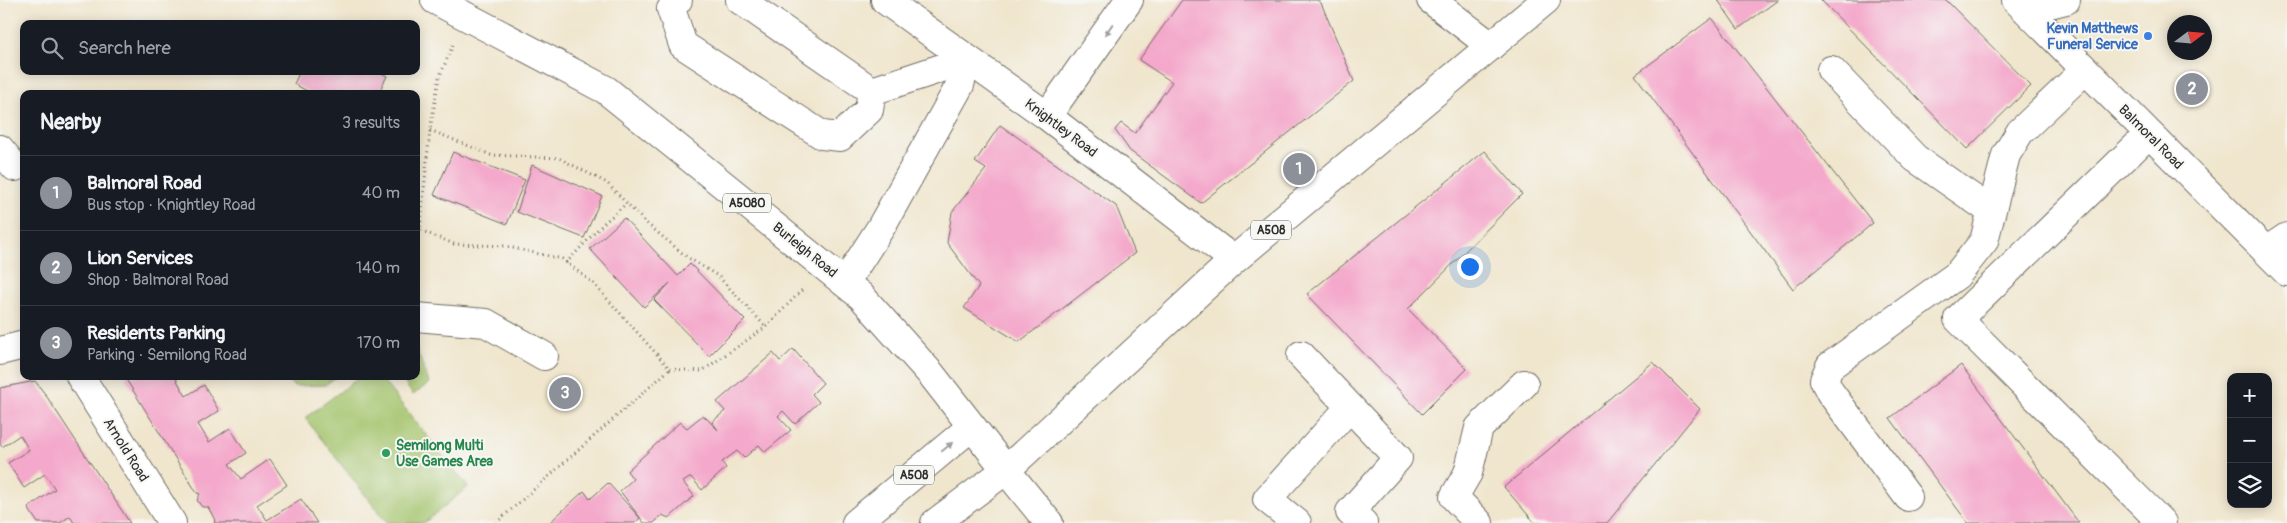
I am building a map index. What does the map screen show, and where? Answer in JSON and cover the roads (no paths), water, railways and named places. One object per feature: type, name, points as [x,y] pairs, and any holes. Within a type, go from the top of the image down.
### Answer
[{"type":"main road","name":"Burleigh Road","points":[[435,0],[606,90],[861,296],[931,374],[1049,523]]},
{"type":"main road","points":[[678,0],[671,9],[684,45],[822,135],[840,137],[869,110],[872,91]]},
{"type":"main road","points":[[740,0],[872,91]]},
{"type":"main road","name":"Knightley Road","points":[[886,0],[966,60],[1047,116],[1234,260]]},
{"type":"main road","points":[[1047,116],[1129,0]]},
{"type":"main road","points":[[1431,0],[1491,46]]},
{"type":"main road","name":"A508","points":[[935,523],[1006,470],[1234,260],[1546,0]]},
{"type":"main road","points":[[2021,5],[2066,0]]},
{"type":"main road","name":"Balmoral Road","points":[[2021,5],[2148,134],[2276,244],[2287,272]]},
{"type":"main road","points":[[872,91],[966,60]]},
{"type":"main road","points":[[836,275],[881,227],[960,85],[966,60]]},
{"type":"main road","points":[[1831,70],[1915,158],[1991,212]]},
{"type":"main road","points":[[1908,497],[1830,392],[1824,380],[1830,366],[1956,274],[1984,241],[2006,155],[2020,132],[2085,70]]},
{"type":"main road","points":[[2148,134],[1958,318],[2162,523]]},
{"type":"main road","points":[[420,316],[486,324],[544,356]]},
{"type":"main road","points":[[0,352],[20,346]]},
{"type":"main road","points":[[1301,355],[1398,458],[1351,519]]},
{"type":"main road","name":"Arnold Road","points":[[83,380],[172,523]]},
{"type":"main road","points":[[1479,523],[1454,497],[1468,473],[1479,428],[1524,384]]},
{"type":"main road","points":[[1297,523],[1267,499],[1350,407]]},
{"type":"main road","name":"A508","points":[[856,523],[972,427]]},
{"type":"place","name":"Kevin Matthews Funeral Service","points":[[2148,36]]},
{"type":"place","name":"Lion Services","points":[[2192,89]]},
{"type":"place","name":"Balmoral Road","points":[[1299,169]]},
{"type":"place","name":"Residents Parking","points":[[565,393]]},
{"type":"place","name":"Semilong Multi Use Games Area","points":[[386,453]]}]
